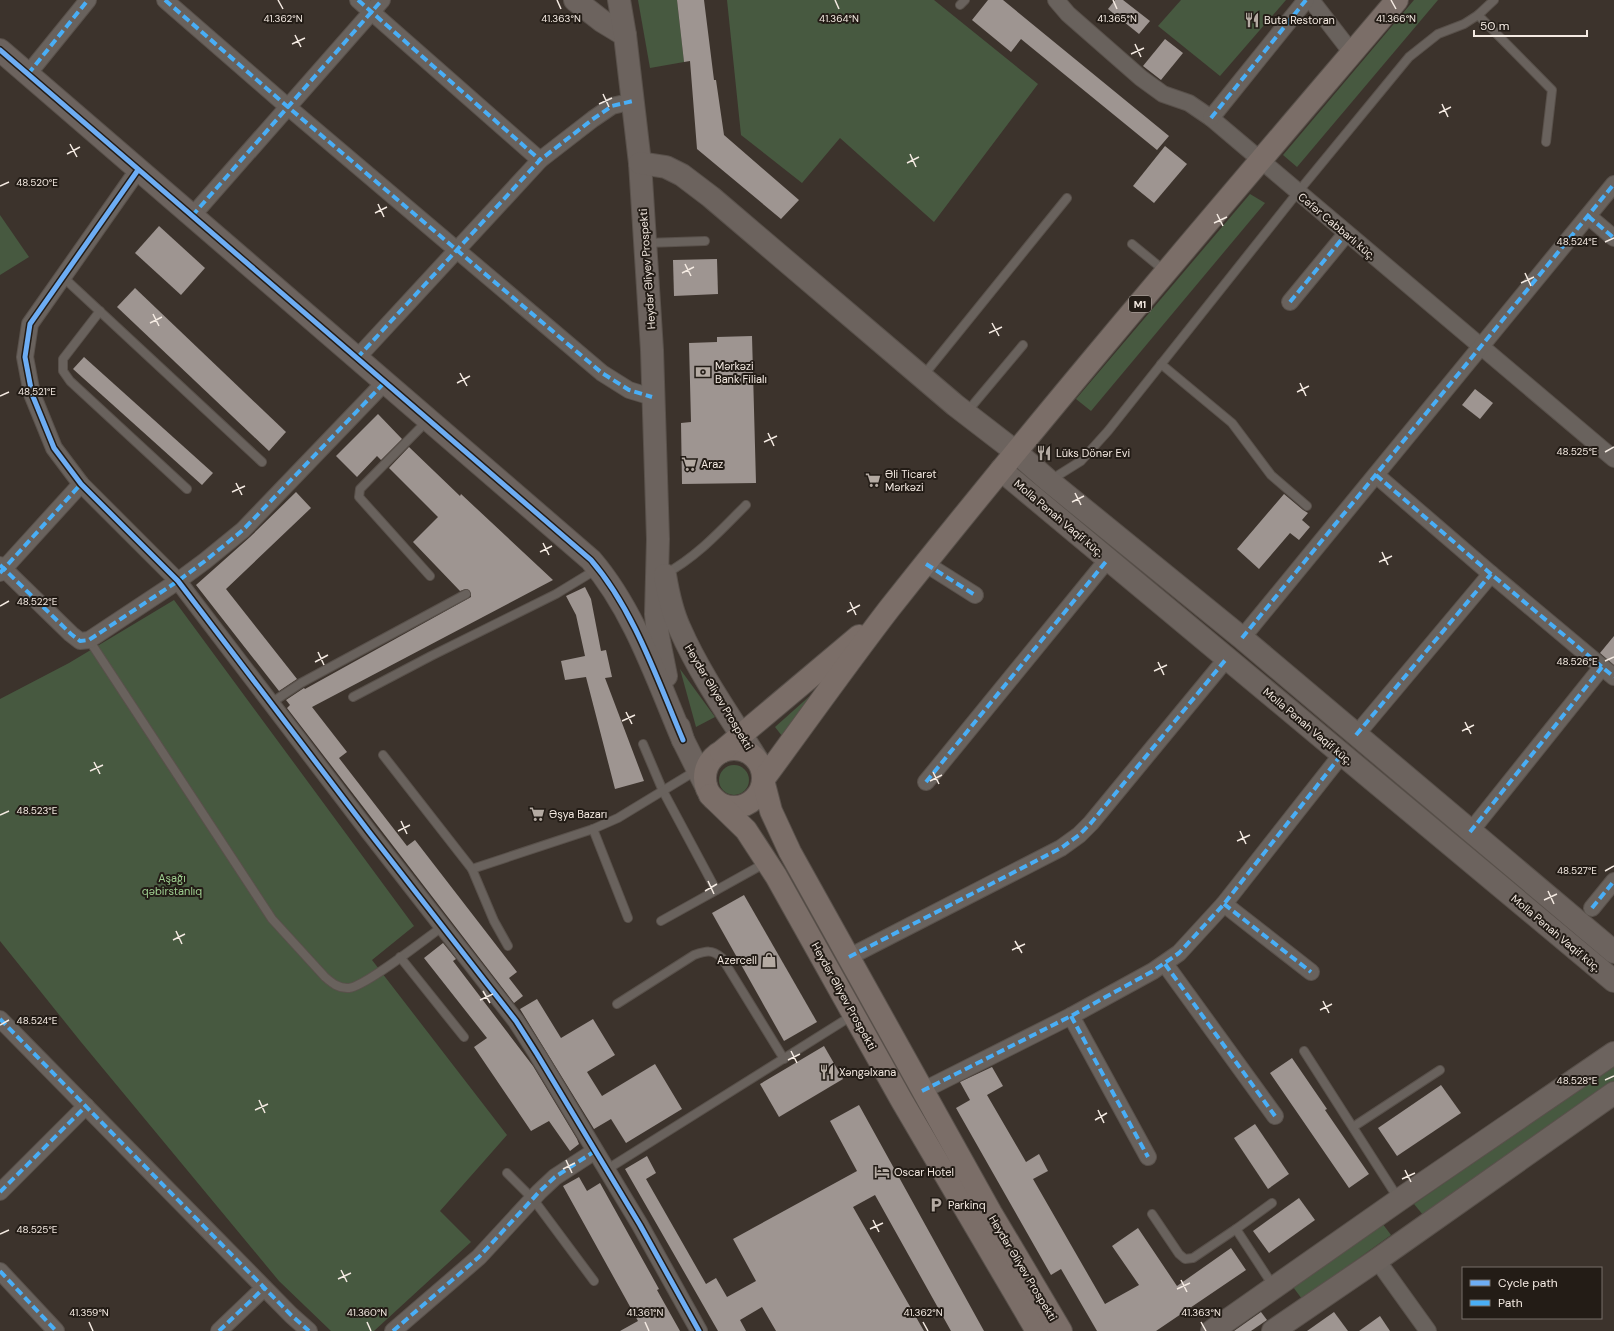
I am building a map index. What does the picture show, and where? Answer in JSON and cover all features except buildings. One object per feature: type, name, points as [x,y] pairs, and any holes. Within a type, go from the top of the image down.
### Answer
[{"type":"highway","name":"M1","points":[[888,612],[1001,470],[1397,0]]},
{"type":"highway","points":[[709,772],[742,735],[888,612]]},
{"type":"highway","points":[[760,770],[888,612]]},
{"type":"highway","points":[[731,749],[741,750],[750,754],[760,770],[761,790],[755,798],[747,804],[737,807],[727,806],[718,802],[709,772],[731,749]]},
{"type":"highway","name":"Heydər Əliyev Prospekti","points":[[760,770],[771,811],[788,847],[922,1091],[999,1227],[1061,1331]]},
{"type":"highway","name":"Heydər Əliyev Prospekti","points":[[709,772],[768,862],[906,1108],[1037,1331]]},
{"type":"street","points":[[28,74],[88,0]]},
{"type":"street","points":[[165,0],[288,107],[602,373],[629,390],[652,397]]},
{"type":"street","points":[[358,0],[377,6],[540,160]]},
{"type":"street","points":[[575,0],[602,21],[625,35]]},
{"type":"street","name":"Heydər Əliyev Prospekti","points":[[619,0],[625,35],[640,163],[652,350],[652,397],[658,539],[656,614],[658,636],[668,685],[683,740],[709,772]]},
{"type":"street","name":"Cəfər Cabbarlı küç.","points":[[1056,0],[1068,14],[1140,78],[1163,94],[1193,106],[1211,118],[1480,348],[1614,460]]},
{"type":"street","points":[[1211,118],[1306,0]]},
{"type":"street","points":[[1312,0],[1352,53]]},
{"type":"street","points":[[192,216],[377,6]]},
{"type":"street","points":[[0,50],[591,560],[605,576],[634,626],[683,740]]},
{"type":"street","points":[[357,358],[540,160],[612,106],[633,101]]},
{"type":"street","name":"Molla Pənah Vaqif küç.","points":[[640,163],[666,168],[682,175],[711,197],[966,413],[1016,452],[1042,490],[1108,559],[1614,982]]},
{"type":"street","points":[[138,170],[64,278],[30,324],[25,357],[32,394],[54,448],[81,484],[178,581],[516,1022],[537,1054],[640,1225],[700,1331]]},
{"type":"street","points":[[1242,638],[1614,184]]},
{"type":"street","points":[[1588,216],[1614,238]]},
{"type":"street","points":[[1290,302],[1346,234]]},
{"type":"street","points":[[81,484],[1,568],[80,641],[89,640],[178,581],[243,530],[385,382]]},
{"type":"street","name":"Molla Pənah Vaqif küç.","points":[[1001,470],[1042,490],[1242,638],[1614,952]]},
{"type":"street","points":[[1376,475],[1608,672],[1470,832]]},
{"type":"street","name":"Heydər Əliyev Prospekti","points":[[658,539],[672,606],[679,628],[695,660],[742,735],[760,770]]},
{"type":"street","points":[[926,782],[1108,559]]},
{"type":"street","points":[[926,564],[975,595]]},
{"type":"street","points":[[1356,735],[1491,574]]},
{"type":"street","points":[[849,957],[1061,848],[1079,835],[1091,823],[1227,658]]},
{"type":"street","points":[[922,1091],[1071,1016],[1165,964],[1179,953],[1224,904],[1342,754]]},
{"type":"street","points":[[1592,908],[1614,881]]},
{"type":"street","points":[[1224,904],[1311,972]]},
{"type":"street","points":[[1165,964],[1275,1116]]},
{"type":"street","points":[[1071,1016],[1148,1157]]},
{"type":"street","points":[[0,1019],[308,1331]]},
{"type":"street","points":[[1212,1331],[1399,1200],[1614,1053]]},
{"type":"street","points":[[1273,1331],[1377,1260],[1614,1093]]},
{"type":"street","points":[[0,1192],[86,1106]]},
{"type":"street","points":[[393,1331],[479,1257],[555,1177],[595,1151]]},
{"type":"street","points":[[1377,1260],[1428,1331]]},
{"type":"street","points":[[0,1271],[56,1331]]},
{"type":"street","points":[[1274,1287],[1295,1316]]},
{"type":"street","points":[[219,1331],[264,1288]]},
{"type":"lane","points":[[1042,490],[1081,461],[1108,431],[1298,192],[1409,57],[1438,34],[1464,24],[1478,15],[1494,0]]},
{"type":"lane","points":[[1478,15],[1552,90],[1546,142]]},
{"type":"lane","points":[[923,376],[1067,198]]},
{"type":"lane","points":[[645,243],[704,241]]},
{"type":"lane","points":[[1132,244],[1167,272]]},
{"type":"lane","points":[[64,278],[262,462]]},
{"type":"lane","points":[[100,311],[62,359],[63,371],[70,381],[187,489]]},
{"type":"lane","points":[[966,413],[1023,345]]},
{"type":"lane","points":[[1160,364],[1232,423],[1267,471],[1306,506]]},
{"type":"lane","points":[[428,420],[360,489],[359,497],[430,576]]},
{"type":"lane","points":[[665,574],[680,566],[694,555],[746,505]]},
{"type":"lane","points":[[353,697],[431,656],[556,594],[598,569]]},
{"type":"lane","points":[[271,703],[301,683],[466,594]]},
{"type":"lane","points":[[89,640],[272,919],[325,977],[335,985],[343,988],[351,988],[370,978],[442,927]]},
{"type":"lane","points":[[643,744],[663,791],[716,890]]},
{"type":"lane","points":[[383,755],[472,869],[494,921],[508,946]]},
{"type":"lane","points":[[472,869],[593,829],[618,818],[663,791],[709,772]]},
{"type":"lane","points":[[593,829],[628,918]]},
{"type":"lane","points":[[661,920],[768,862]]},
{"type":"lane","points":[[617,1004],[694,955],[707,951],[715,952],[722,958],[784,1059]]},
{"type":"lane","points":[[400,957],[464,1037]]},
{"type":"lane","points":[[606,1170],[854,1014]]},
{"type":"lane","points":[[1304,1051],[1399,1200]]},
{"type":"lane","points":[[1353,1128],[1440,1070]]},
{"type":"lane","points":[[507,1173],[533,1199],[594,1281]]},
{"type":"lane","points":[[1152,1214],[1179,1254],[1185,1259],[1193,1258],[1272,1203]]},
{"type":"lane","points":[[1236,1229],[1274,1287]]},
{"type":"green space","points":[[638,0],[677,0],[684,62],[650,68]]},
{"type":"green space","points":[[727,0],[934,0],[1038,84],[934,222],[840,138],[802,183],[741,135]]},
{"type":"green space","points":[[1181,0],[1286,0],[1220,76],[1158,26]]},
{"type":"green space","points":[[1414,0],[1438,0],[1297,167],[1283,155]]},
{"type":"green space","points":[[1250,194],[1265,203],[1091,411],[1076,399]]},
{"type":"green space","points":[[0,215],[29,257],[0,275]]},
{"type":"green space","name":"Aşağı qəbirstanlıq","points":[[174,600],[414,926],[372,960],[507,1135],[440,1211],[471,1242],[374,1331],[331,1331],[279,1281],[81,1042],[0,941],[0,699],[69,663]]},
{"type":"green space","points":[[680,669],[715,717],[696,727]]},
{"type":"green space","points":[[830,678],[786,741],[775,727]]},
{"type":"green space","points":[[734,765],[745,769],[749,780],[745,791],[734,795],[723,791],[719,780],[723,769]]},
{"type":"green space","points":[[1614,1065],[1614,1082],[1423,1215],[1414,1204]]},
{"type":"green space","points":[[1382,1223],[1391,1235],[1302,1299],[1293,1287]]},
{"type":"marked path","points":[[28,74],[88,0]]},
{"type":"marked path","points":[[165,0],[288,107],[602,373],[629,390],[652,397]]},
{"type":"marked path","points":[[358,0],[540,160]]},
{"type":"marked path","points":[[192,216],[382,0]]},
{"type":"marked path","points":[[1211,118],[1306,0]]},
{"type":"marked path","points":[[357,358],[540,160],[612,106],[633,101]]},
{"type":"marked path","points":[[1242,638],[1614,184]]},
{"type":"marked path","points":[[1588,216],[1614,238]]},
{"type":"marked path","points":[[1290,302],[1346,234]]},
{"type":"marked path","points":[[0,565],[71,634],[80,641],[89,640],[178,581],[243,530],[385,382]]},
{"type":"marked path","points":[[1376,475],[1614,677]]},
{"type":"marked path","points":[[0,573],[81,484]]},
{"type":"marked path","points":[[926,782],[1108,559]]},
{"type":"marked path","points":[[926,564],[975,595]]},
{"type":"marked path","points":[[1356,735],[1491,574]]},
{"type":"marked path","points":[[849,957],[1061,848],[1079,835],[1091,823],[1227,658]]},
{"type":"marked path","points":[[1470,832],[1602,667]]},
{"type":"marked path","points":[[922,1091],[1071,1016],[1153,971],[1179,953],[1224,904],[1342,754]]},
{"type":"marked path","points":[[1592,908],[1614,881]]},
{"type":"marked path","points":[[1224,904],[1311,972]]},
{"type":"marked path","points":[[1165,964],[1275,1116]]},
{"type":"marked path","points":[[1071,1016],[1148,1157]]},
{"type":"marked path","points":[[0,1019],[291,1315],[309,1331]]},
{"type":"marked path","points":[[0,1192],[86,1106]]},
{"type":"marked path","points":[[393,1331],[479,1257],[539,1192],[555,1177],[595,1151]]},
{"type":"marked path","points":[[0,1271],[56,1331]]},
{"type":"marked path","points":[[219,1331],[264,1288]]},
{"type":"cycle path","points":[[0,50],[591,560],[620,601],[632,623],[654,669],[683,740]]},
{"type":"cycle path","points":[[138,170],[30,324],[25,357],[32,394],[54,448],[81,484],[178,581],[369,832],[516,1021],[640,1225],[699,1331]]},
{"type":"place","name":"Buta Restoran","points":[[1252,20]]},
{"type":"place","name":"Mərkəzi Bank Filialı","points":[[703,372]]},
{"type":"place","name":"Lüks Dönər Evi","points":[[1044,453]]},
{"type":"place","name":"Araz","points":[[689,464]]},
{"type":"place","name":"Əli Ticarət Mərkəzi","points":[[873,480]]},
{"type":"place","name":"Əşya Bazarı","points":[[537,814]]},
{"type":"place","name":"Azercell","points":[[769,960]]},
{"type":"place","name":"Xəngəlxana","points":[[827,1072]]},
{"type":"place","name":"Oscar Hotel","points":[[882,1172]]},
{"type":"place","name":"Parkinq","points":[[936,1205]]}]
